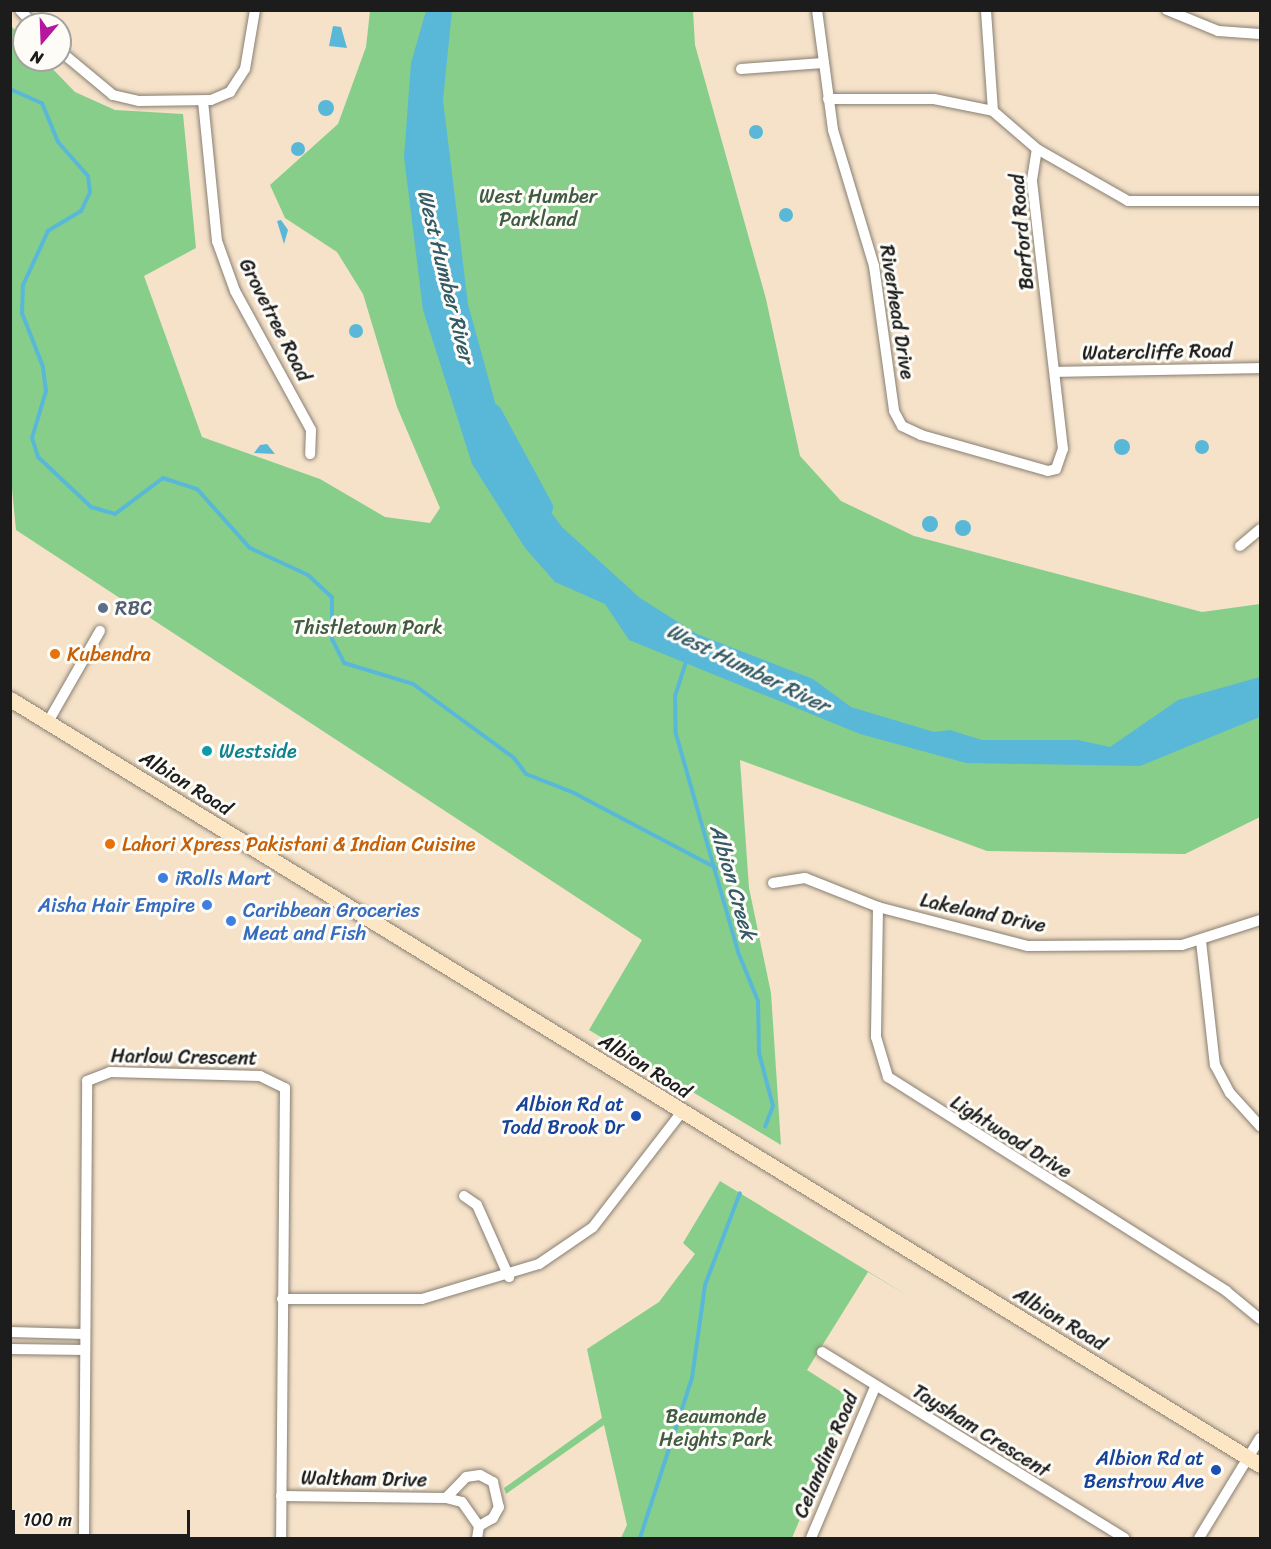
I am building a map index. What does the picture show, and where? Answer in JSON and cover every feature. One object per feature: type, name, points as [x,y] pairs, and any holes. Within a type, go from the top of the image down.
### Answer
[{"type":"main road","name":"Albion Road","points":[[10,699],[681,1113],[1255,1462]]},
{"type":"street","points":[[72,61],[113,95],[203,101],[239,82],[251,54],[255,10]]},
{"type":"street","name":"Riverhead Drive","points":[[817,10],[828,99],[874,266],[894,411],[902,426],[1037,470],[1056,469]]},
{"type":"street","points":[[828,99],[959,100],[993,111],[986,10]]},
{"type":"street","points":[[1167,10],[1218,31],[1260,34]]},
{"type":"street","points":[[741,69],[823,63]]},
{"type":"street","name":"Grovetree Road","points":[[203,101],[217,241],[235,291],[311,430],[310,454]]},
{"type":"street","name":"Barford Road","points":[[993,111],[1037,149],[1032,180],[1063,449],[1056,469]]},
{"type":"street","points":[[1037,149],[1128,201],[1260,201]]},
{"type":"street","name":"Watercliffe Road","points":[[1054,372],[1260,368]]},
{"type":"street","points":[[1240,546],[1260,529]]},
{"type":"street","points":[[48,722],[100,631]]},
{"type":"street","name":"Lakeland Drive","points":[[772,883],[805,878],[878,907],[1028,946],[1201,941],[1260,920]]},
{"type":"street","name":"Lightwood Drive","points":[[878,907],[876,1037],[888,1077],[1226,1291],[1260,1319]]},
{"type":"street","points":[[1201,941],[1215,1065],[1230,1093],[1260,1126]]},
{"type":"street","name":"Harlow Crescent","points":[[84,1539],[87,1081],[102,1073],[260,1076],[285,1089],[281,1539]]},
{"type":"street","points":[[282,1299],[422,1299],[509,1277],[539,1264],[593,1227],[681,1113]]},
{"type":"street","points":[[464,1196],[477,1205],[509,1277]]},
{"type":"street","points":[[10,1332],[85,1334]]},
{"type":"street","points":[[10,1349],[85,1350]]},
{"type":"street","name":"Taysham Crescent","points":[[822,1352],[1124,1539]]},
{"type":"street","name":"Celandine Road","points":[[811,1539],[875,1386]]},
{"type":"street","points":[[1199,1539],[1255,1462],[1260,1438]]},
{"type":"street","name":"Waltham Drive","points":[[281,1496],[446,1498],[462,1502],[479,1526],[493,1518],[499,1507],[493,1482],[480,1475],[466,1477],[446,1498]]},
{"type":"street","points":[[477,1539],[479,1526]]},
{"type":"green space","name":"West Humber Parkland","points":[[370,11],[693,11],[695,45],[766,299],[800,456],[841,501],[914,536],[1202,612],[1260,604],[1260,817],[1185,854],[987,851],[740,760],[749,888],[771,993],[781,1145],[589,1030],[642,940],[16,530],[10,468],[10,25],[12,27],[12,72],[56,72],[75,92],[115,110],[183,114],[196,248],[144,276],[202,437],[320,479],[385,517],[430,523],[440,508],[397,407],[363,294],[337,252],[285,218],[270,185],[338,124],[366,47]]},
{"type":"green space","name":"Beaumonde Heights Park","points":[[720,1181],[910,1297],[868,1272],[807,1370],[851,1398],[792,1538],[621,1538],[627,1525],[604,1425],[506,1494],[504,1488],[602,1418],[587,1349],[659,1302],[695,1254],[683,1243]]},
{"type":"water","points":[[426,11],[452,11],[443,100],[468,304],[510,457],[562,527],[640,598],[697,634],[813,679],[851,707],[934,732],[950,730],[982,740],[1078,740],[1110,747],[1178,700],[1260,677],[1260,717],[1140,766],[966,763],[860,734],[629,640],[605,604],[555,582],[525,548],[472,464],[423,310],[404,157],[411,63]]},
{"type":"water","points":[[333,26],[341,27],[347,48],[329,46]]},
{"type":"water","points":[[326,100],[334,108],[326,116],[318,108]]},
{"type":"water","points":[[756,125],[761,127],[763,132],[761,137],[756,139],[751,137],[749,132],[751,127]]},
{"type":"water","points":[[295,142],[301,142],[305,149],[301,156],[295,156],[291,152],[291,146]]},
{"type":"water","points":[[786,208],[791,210],[793,215],[791,220],[786,222],[781,220],[779,215],[781,210]]},
{"type":"water","points":[[281,220],[288,230],[284,244],[277,221]]},
{"type":"water","points":[[353,324],[359,324],[363,331],[359,338],[353,338],[349,334],[349,328]]},
{"type":"water","points":[[1122,439],[1128,441],[1130,447],[1128,453],[1122,455],[1116,453],[1114,447],[1116,441]]},
{"type":"water","points":[[1199,440],[1205,440],[1209,447],[1205,454],[1199,454],[1195,450],[1195,444]]},
{"type":"water","points":[[267,444],[275,454],[254,453],[260,445]]},
{"type":"water","points":[[930,516],[938,524],[930,532],[922,524]]},
{"type":"water","points":[[963,520],[969,522],[971,528],[969,534],[963,536],[957,534],[955,528],[957,522]]},
{"type":"waterway","points":[[10,89],[42,103],[58,142],[88,176],[90,192],[81,211],[48,231],[23,285],[22,313],[43,367],[46,391],[32,438],[38,457],[91,507],[115,514],[163,478],[197,489],[250,548],[308,575],[332,597],[332,639],[344,663],[413,684],[514,758],[526,774],[572,792],[716,868]]},
{"type":"waterway","name":"West Humber River","points":[[491,413],[542,507]]},
{"type":"waterway","name":"Albion Creek","points":[[686,662],[675,695],[676,734],[738,952],[758,1001],[759,1053],[773,1106],[765,1127]]},
{"type":"waterway","name":"Albion Creek","points":[[640,1538],[692,1378],[705,1285],[740,1193]]},
{"type":"place","name":"RBC","points":[[103,608]]},
{"type":"place","name":"Kubendra","points":[[55,654]]},
{"type":"place","name":"Westside","points":[[207,751]]},
{"type":"place","name":"Lahori Xpress Pakistani & Indian Cuisine","points":[[110,844]]},
{"type":"place","name":"iRolls Mart","points":[[163,878]]},
{"type":"place","name":"Aisha Hair Empire","points":[[207,905]]},
{"type":"place","name":"Caribbean Groceries Meat and Fish","points":[[231,921]]},
{"type":"place","name":"Albion Rd at Todd Brook Dr","points":[[636,1116]]},
{"type":"place","name":"Albion Rd at Benstrow Ave","points":[[1216,1470]]},
{"type":"park label","name":"Thistletown Park","points":[[368,627]]}]
